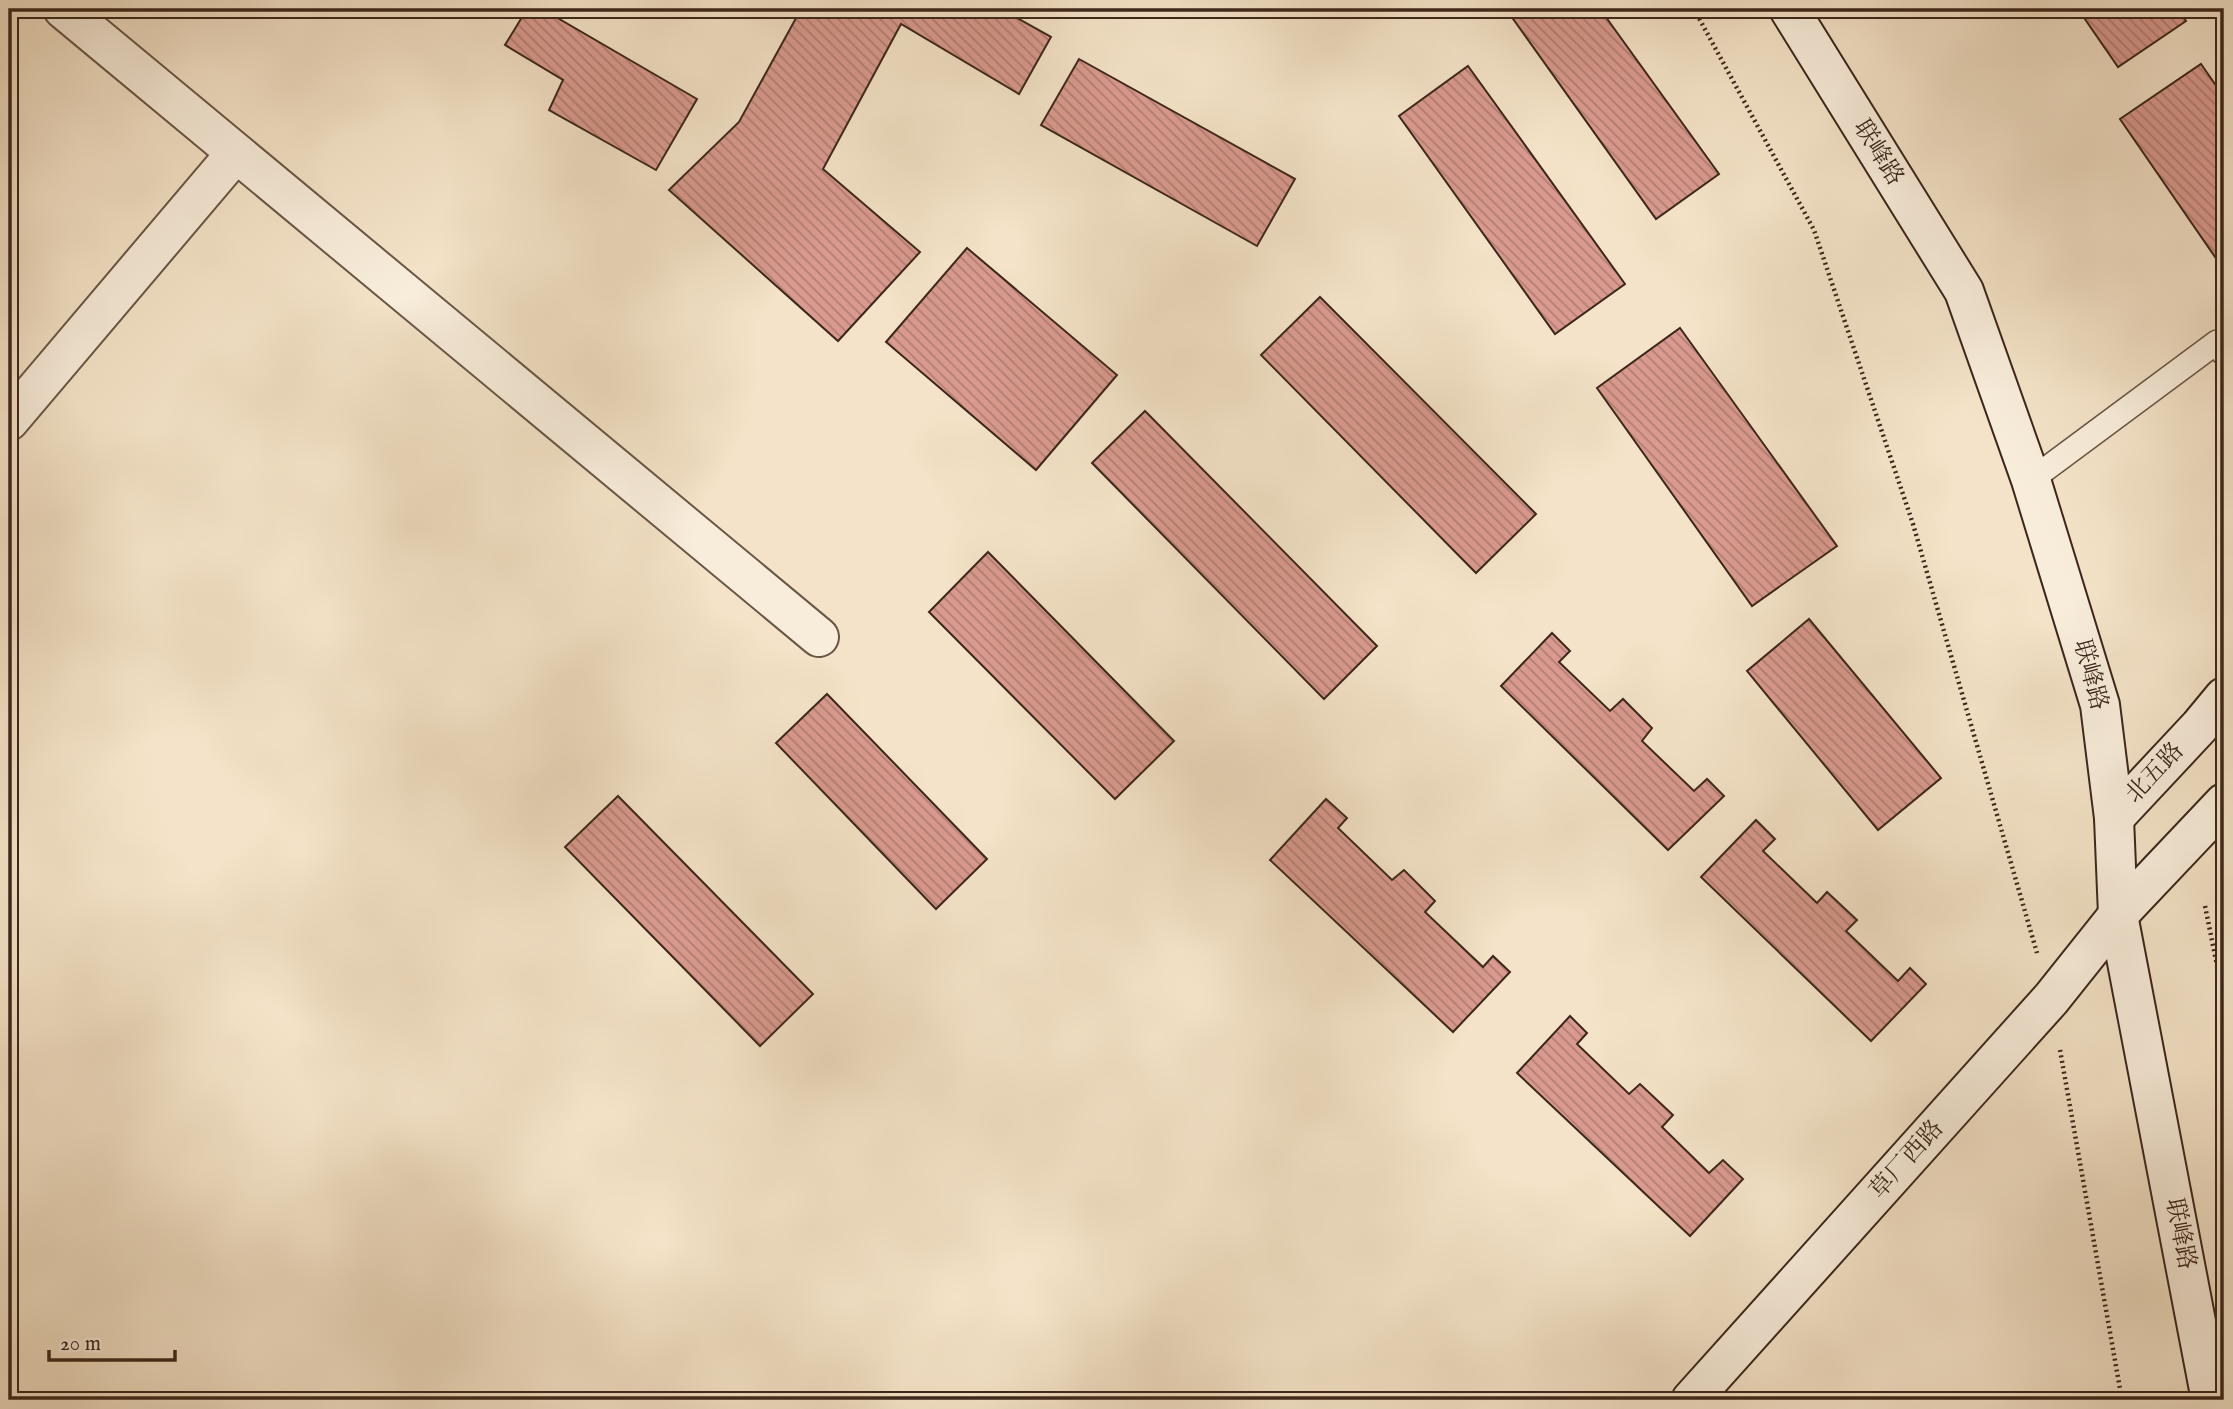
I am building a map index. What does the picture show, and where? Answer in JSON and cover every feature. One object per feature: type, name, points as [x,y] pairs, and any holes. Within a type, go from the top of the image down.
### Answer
[{"type":"main road","points":[[62,9],[819,637]]},
{"type":"main road","name":"联峰路","points":[[1789,9],[1964,291],[2031,480],[2100,705],[2114,818],[2118,915],[2211,1400]]},
{"type":"main road","points":[[9,421],[236,153]]},
{"type":"main road","name":"北五路","points":[[2114,818],[2224,697]]},
{"type":"main road","points":[[2118,915],[2224,803]]},
{"type":"main road","name":"草厂西路","points":[[1691,1400],[2051,999],[2118,915]]},
{"type":"lane","points":[[2031,480],[2217,342],[2224,354]]},
{"type":"path","points":[[1694,9],[1814,230],[1913,524],[2051,999],[2122,1400]]},
{"type":"path","points":[[2205,906],[2224,1000]]},
{"type":"building","points":[[442,9],[458,9],[455,15]]},
{"type":"building","points":[[527,9],[542,9],[697,99],[656,170],[549,110],[563,80],[505,45]]},
{"type":"building","points":[[801,9],[1001,9],[1051,37],[1019,94],[901,24],[823,169],[920,252],[838,341],[669,190],[739,122]]},
{"type":"building","points":[[1506,9],[1600,9],[1719,174],[1656,219]]},
{"type":"building","points":[[2078,9],[2178,9],[2186,21],[2118,67]]},
{"type":"building","points":[[1079,59],[1295,179],[1257,246],[1041,125]]},
{"type":"building","points":[[2201,64],[2224,97],[2224,270],[2120,119]]},
{"type":"building","points":[[1468,66],[1625,284],[1555,334],[1399,116]]},
{"type":"building","points":[[967,248],[1117,375],[1036,470],[886,342]]},
{"type":"building","points":[[1320,297],[1536,514],[1476,573],[1261,355]]},
{"type":"building","points":[[1680,328],[1837,546],[1752,606],[1597,388]]},
{"type":"building","points":[[1145,411],[1377,646],[1324,699],[1092,463]]},
{"type":"building","points":[[988,552],[1174,741],[1115,799],[929,612]]},
{"type":"building","points":[[1809,619],[1941,778],[1878,830],[1747,671]]},
{"type":"building","points":[[1552,633],[1570,651],[1559,662],[1610,711],[1623,699],[1652,728],[1642,741],[1694,791],[1707,779],[1724,796],[1668,850],[1501,686]]},
{"type":"building","points":[[827,694],[987,859],[936,909],[776,743]]},
{"type":"building","points":[[618,796],[813,994],[760,1046],[565,847]]},
{"type":"building","points":[[1326,799],[1347,818],[1338,828],[1392,880],[1404,870],[1435,901],[1425,912],[1483,967],[1493,956],[1510,972],[1453,1032],[1270,860]]},
{"type":"building","points":[[1756,820],[1775,839],[1763,851],[1817,903],[1827,892],[1857,920],[1846,931],[1898,981],[1910,968],[1926,984],[1871,1041],[1701,877]]},
{"type":"building","points":[[1570,1016],[1587,1033],[1577,1044],[1629,1094],[1640,1084],[1673,1115],[1662,1127],[1709,1173],[1723,1160],[1743,1179],[1690,1236],[1517,1073]]}]
